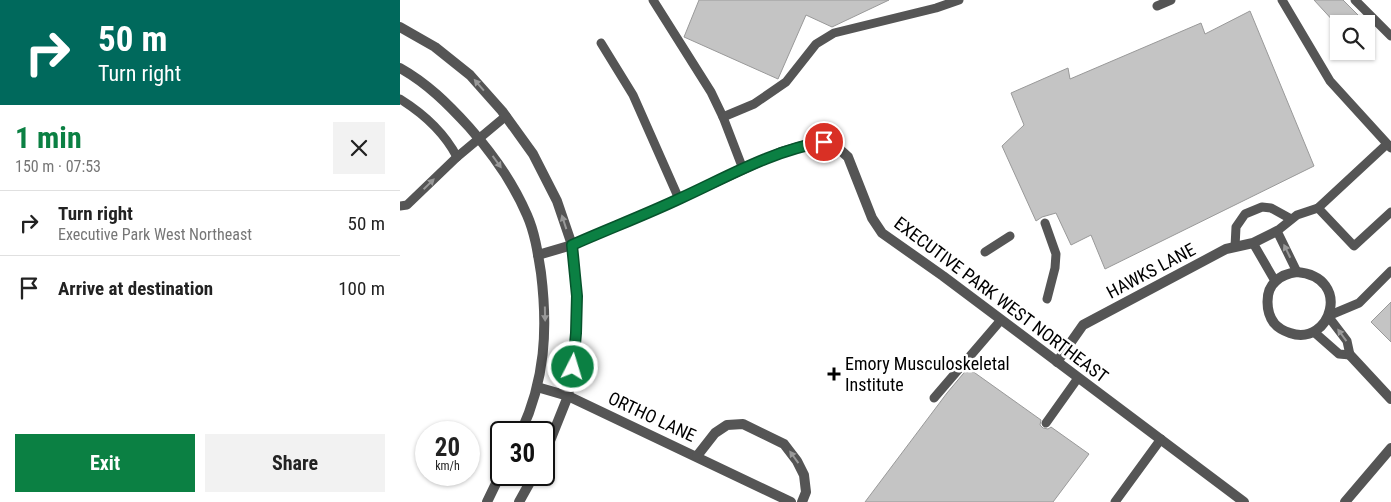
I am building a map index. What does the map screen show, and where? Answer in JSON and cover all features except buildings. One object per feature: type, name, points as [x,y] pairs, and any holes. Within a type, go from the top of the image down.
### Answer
[{"type":"street","points":[[400,27],[435,47],[470,74],[506,116],[533,154],[553,193],[572,245],[577,296],[573,367],[568,396],[555,428]]},
{"type":"street","points":[[400,68],[416,77],[448,104],[479,138],[511,182],[528,216],[538,255],[544,302],[545,335],[534,400],[525,421]]},
{"type":"street","name":"EXECUTIVE PARK WEST NORTHEAST","points":[[538,255],[572,245],[781,152],[824,142],[837,148],[848,157],[872,218],[882,233],[1244,502]]},
{"type":"street","name":"HAWKS LANE","points":[[1057,362],[1083,325],[1226,249],[1253,243],[1277,231]]},
{"type":"street","points":[[1297,272],[1317,277],[1325,285],[1330,295],[1331,306],[1328,316],[1314,332],[1304,335],[1294,335],[1276,326],[1268,308],[1268,298],[1274,281],[1286,274],[1297,272]]},
{"type":"street","points":[[1350,355],[1391,399]]},
{"type":"street","name":"ORTHO LANE","points":[[536,387],[568,396],[792,502]]},
{"type":"street","name":"ORTHO LANE","points":[[697,456],[715,433],[727,425],[742,424],[784,444],[797,461],[804,475],[806,492],[802,502]]},
{"type":"street","points":[[1345,502],[1391,448]]},
{"type":"street","points":[[487,502],[494,486]]},
{"type":"street","points":[[519,502],[528,486]]},
{"type":"lane","points":[[653,0],[712,92],[743,169]]},
{"type":"lane","points":[[723,117],[754,104],[786,82],[816,44],[834,33],[936,8],[958,0]]},
{"type":"lane","points":[[1157,6],[1171,0]]},
{"type":"lane","points":[[1282,0],[1330,81],[1389,146],[1318,208],[1297,215],[1277,231],[1297,272]]},
{"type":"lane","points":[[1355,0],[1391,36]]},
{"type":"lane","points":[[601,43],[633,95],[679,199]]},
{"type":"lane","points":[[400,99],[414,108],[440,131],[449,142],[457,157]]},
{"type":"lane","points":[[400,206],[407,205],[457,157],[506,116]]},
{"type":"lane","points":[[1235,247],[1236,227],[1245,214],[1262,207],[1271,208],[1291,219]]},
{"type":"lane","points":[[1318,208],[1354,246],[1391,212]]},
{"type":"lane","points":[[1044,223],[1056,254],[1055,268],[1047,298]]},
{"type":"lane","points":[[985,252],[1010,236]]},
{"type":"lane","points":[[1253,243],[1274,281]]},
{"type":"lane","points":[[1314,332],[1339,354],[1350,355],[1346,341],[1328,316],[1359,303],[1391,271]]},
{"type":"lane","points":[[934,398],[1001,320]]},
{"type":"lane","points":[[1046,423],[1078,378]]},
{"type":"lane","points":[[1115,502],[1160,439]]},
{"type":"place","name":"Emory Musculoskeletal Institute","points":[[834,374]]},
{"type":"route","points":[[573,367],[577,296],[572,245],[781,152],[824,142]]}]
